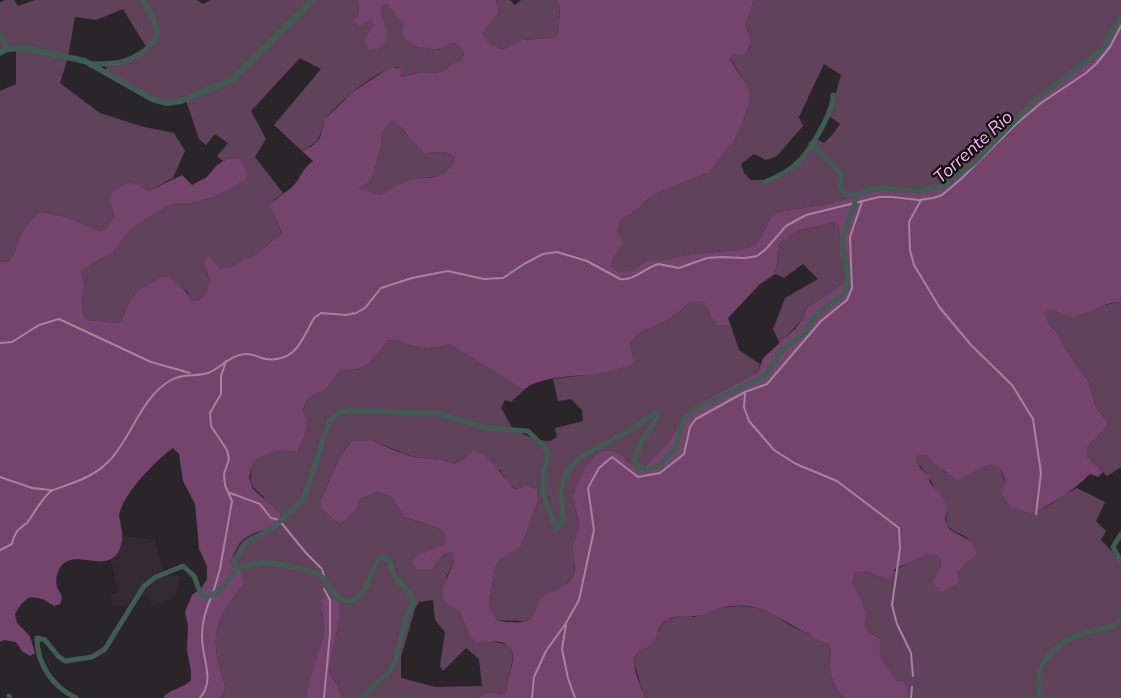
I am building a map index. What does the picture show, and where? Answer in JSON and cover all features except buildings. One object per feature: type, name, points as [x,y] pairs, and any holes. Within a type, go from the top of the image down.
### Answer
[{"type":"street","points":[[90,64],[125,61],[152,45],[156,40],[157,33],[143,0]]},
{"type":"street","points":[[0,53],[7,50],[24,48],[85,61],[139,93],[167,103],[180,101],[233,79],[312,0]]},
{"type":"street","points":[[237,568],[233,563],[246,544],[275,526],[304,498],[329,422],[340,412],[351,410],[440,414],[486,428],[528,430],[546,449],[548,456],[542,492],[556,528],[560,527],[563,521],[561,490],[567,470],[580,458],[636,427],[656,413],[658,417],[643,439],[634,459],[636,465],[646,470],[659,466],[675,449],[683,420],[693,410],[764,376],[782,350],[805,332],[815,316],[847,289],[842,244],[856,198],[867,190],[878,188],[921,192],[945,185],[974,163],[1036,99],[1102,50],[1121,17]]},
{"type":"street","points":[[0,33],[7,50]]},
{"type":"street","points":[[103,72],[115,63]]},
{"type":"street","points":[[765,182],[782,175],[804,157],[825,124],[833,103],[833,96]]},
{"type":"street","points":[[811,144],[840,172],[842,193],[856,198]]},
{"type":"street","points":[[1121,534],[1113,547],[1121,561]]},
{"type":"street","points":[[76,698],[66,693],[47,674],[37,652],[37,638],[45,640],[58,656],[66,660],[92,657],[104,649],[144,586],[156,577],[183,566],[194,576],[201,595],[206,597],[216,594],[222,589],[237,568],[264,563],[290,566],[319,574],[333,594],[340,600],[349,602],[358,597],[366,588],[377,560],[383,556],[390,562],[394,576],[411,595],[413,602],[405,622],[395,664],[361,698]]},
{"type":"street","points":[[1039,698],[1040,671],[1052,653],[1073,637],[1091,631],[1110,628],[1121,621]]},
{"type":"shaded area","points":[[14,0],[18,6],[35,0],[197,0],[203,4],[211,0],[358,0],[359,14],[355,21],[369,20],[376,24],[364,39],[387,29],[379,11],[387,4],[405,25],[402,33],[404,39],[415,46],[436,50],[453,43],[461,47],[464,54],[459,61],[444,71],[415,73],[400,77],[398,67],[390,68],[381,73],[349,95],[325,119],[317,140],[302,151],[274,125],[321,69],[300,58],[251,111],[266,139],[255,157],[283,193],[274,200],[272,211],[282,233],[255,255],[245,258],[230,268],[220,268],[210,257],[206,271],[210,282],[199,299],[192,301],[187,291],[164,275],[145,286],[132,297],[123,318],[118,323],[87,320],[82,311],[84,283],[81,271],[113,252],[129,232],[164,208],[176,203],[191,203],[214,197],[245,180],[225,160],[223,161],[217,156],[228,143],[215,134],[206,145],[199,139],[185,98],[172,102],[157,100],[108,74],[105,65],[148,50],[123,9],[96,20],[75,17],[68,57],[60,83],[100,113],[140,126],[174,133],[185,151],[173,178],[149,191],[138,185],[112,208],[114,215],[108,227],[100,233],[67,217],[41,212],[36,214],[20,235],[13,256],[7,262],[0,262],[0,91],[16,84],[16,48],[0,53],[0,2]]},
{"type":"shaded area","points":[[358,0],[496,0],[499,12],[482,33],[491,44],[504,49],[521,40],[553,38],[558,34],[560,8],[556,0],[754,0],[746,25],[751,44],[745,54],[733,54],[730,58],[747,85],[749,92],[748,107],[733,145],[730,145],[710,172],[660,192],[646,200],[639,209],[621,219],[618,232],[622,242],[611,267],[619,273],[632,270],[647,261],[658,261],[691,254],[739,250],[749,247],[758,242],[770,218],[778,212],[828,204],[863,194],[891,189],[936,190],[950,185],[1010,123],[1042,95],[1094,59],[1121,15],[1121,302],[1110,303],[1074,317],[1051,309],[1044,313],[1050,326],[1056,331],[1066,350],[1088,380],[1096,407],[1108,422],[1104,430],[1087,447],[1087,456],[1103,472],[1098,477],[1090,474],[1062,497],[1031,514],[1012,508],[1002,495],[1005,480],[1001,469],[990,464],[957,480],[937,466],[926,455],[918,455],[916,461],[920,468],[929,476],[930,483],[945,502],[947,509],[945,519],[949,529],[972,542],[977,555],[966,563],[958,573],[959,583],[942,592],[932,582],[940,570],[941,560],[937,556],[930,554],[895,569],[891,579],[885,579],[866,571],[855,572],[852,583],[865,609],[865,626],[869,632],[881,639],[880,652],[883,662],[897,681],[904,682],[908,689],[908,698],[843,698],[832,678],[829,644],[765,611],[745,606],[733,606],[697,616],[671,618],[662,624],[654,641],[635,656],[636,675],[646,698],[478,698],[486,693],[501,694],[507,691],[513,656],[508,645],[503,643],[476,643],[470,636],[459,611],[447,604],[443,596],[443,588],[454,561],[454,552],[444,555],[432,569],[416,569],[412,561],[421,554],[444,544],[445,535],[441,529],[404,517],[392,497],[377,492],[360,499],[357,509],[340,525],[323,509],[320,500],[338,462],[352,441],[373,441],[413,457],[441,460],[455,464],[473,451],[481,454],[493,463],[516,490],[526,485],[537,490],[539,499],[520,547],[499,560],[495,568],[489,606],[497,620],[506,622],[526,621],[533,615],[542,598],[564,586],[572,579],[575,567],[573,547],[579,524],[573,495],[588,465],[600,452],[611,451],[620,454],[642,470],[671,439],[683,415],[696,405],[758,372],[763,358],[795,329],[807,308],[845,282],[848,270],[840,255],[839,225],[834,222],[797,231],[780,243],[775,274],[760,284],[728,318],[731,326],[717,325],[704,302],[692,301],[670,319],[637,334],[630,344],[634,363],[611,371],[541,381],[524,390],[449,344],[421,348],[399,341],[388,340],[374,359],[364,367],[341,370],[325,390],[307,399],[303,410],[308,422],[305,437],[297,452],[274,452],[253,462],[249,478],[253,489],[280,513],[281,525],[247,537],[239,545],[230,562],[233,567],[240,570],[244,584],[222,616],[217,630],[217,656],[225,686],[221,698],[163,698],[169,692],[191,680],[187,651],[188,626],[185,612],[192,595],[202,587],[207,579],[207,566],[199,549],[195,504],[183,481],[179,454],[173,448],[141,478],[127,497],[119,515],[122,541],[116,555],[104,561],[74,559],[62,565],[56,581],[62,597],[60,604],[54,606],[43,599],[30,597],[22,603],[15,614],[17,623],[30,636],[35,653],[30,656],[22,651],[16,642],[4,640],[0,642],[0,262],[7,262],[13,256],[20,235],[36,214],[41,212],[67,217],[100,232],[108,227],[114,215],[110,201],[112,192],[128,183],[138,185],[149,191],[182,175],[192,185],[207,177],[217,165],[225,160],[238,158],[246,171],[246,180],[214,197],[191,203],[176,203],[164,208],[129,232],[113,252],[81,271],[84,283],[82,311],[87,320],[118,323],[123,318],[132,297],[145,286],[164,275],[180,286],[192,301],[199,299],[210,282],[204,263],[205,257],[210,257],[220,268],[230,268],[245,258],[255,255],[282,233],[270,206],[295,184],[313,161],[302,151],[312,146],[320,138],[325,119],[353,92],[393,67],[402,69],[400,77],[417,73],[435,73],[443,71],[460,60],[464,54],[461,47],[453,43],[436,50],[415,46],[404,39],[402,33],[404,25],[387,4],[380,11],[387,29],[386,41],[377,49],[368,50],[364,39],[375,24],[369,20],[359,26],[354,21],[359,14]],"holes":[[[392,121],[403,129],[424,153],[444,152],[455,158],[451,166],[440,175],[405,182],[380,195],[359,188],[369,182],[373,176],[381,146],[382,132]]]},
{"type":"shaded area","points":[[496,0],[510,0],[515,5],[521,0],[556,0],[560,8],[558,34],[553,38],[521,40],[504,49],[491,44],[481,33],[499,12]]},
{"type":"shaded area","points":[[754,0],[1121,0],[1121,15],[1102,49],[1010,123],[950,185],[936,190],[863,194],[828,204],[778,212],[770,218],[758,242],[749,247],[739,250],[691,254],[658,261],[647,261],[632,270],[619,274],[611,268],[613,259],[619,250],[618,232],[621,219],[639,209],[646,200],[660,192],[710,172],[730,145],[733,145],[747,111],[748,87],[730,58],[733,54],[745,54],[751,45],[746,25]],"holes":[[[824,64],[841,75],[829,116],[840,124],[834,133],[824,143],[817,139],[785,172],[770,180],[751,180],[744,173],[741,164],[754,154],[766,160],[777,156],[803,126],[799,117]]]},
{"type":"shaded area","points":[[392,121],[403,129],[424,153],[444,152],[455,158],[451,166],[442,174],[409,182],[380,195],[358,188],[369,182],[373,176],[381,146],[382,132]]},
{"type":"shaded area","points":[[834,222],[839,225],[840,245],[848,270],[845,282],[807,308],[803,318],[780,344],[773,329],[785,298],[818,279],[803,264],[784,278],[775,274],[780,243],[797,231]]},
{"type":"shaded area","points":[[692,301],[704,301],[717,325],[731,326],[739,350],[760,364],[758,372],[696,405],[683,415],[671,439],[642,470],[634,468],[627,459],[592,460],[573,492],[580,527],[573,550],[575,561],[574,573],[562,589],[554,591],[537,606],[532,617],[525,621],[497,620],[489,606],[495,568],[499,560],[529,524],[539,499],[537,490],[517,490],[507,482],[500,470],[466,457],[455,464],[441,460],[413,457],[373,441],[352,441],[338,462],[320,500],[340,525],[357,509],[360,499],[377,492],[392,497],[404,517],[441,529],[445,535],[444,544],[422,554],[442,557],[449,552],[454,552],[454,561],[446,578],[447,604],[459,611],[470,636],[509,645],[513,656],[507,691],[501,694],[486,693],[478,698],[342,698],[329,671],[340,616],[321,600],[324,627],[323,638],[309,681],[306,698],[221,698],[225,686],[217,656],[217,630],[222,616],[244,584],[230,562],[241,543],[254,534],[270,530],[264,497],[255,489],[251,482],[253,462],[274,451],[297,452],[305,437],[308,422],[303,410],[307,399],[325,390],[341,370],[364,367],[374,359],[388,340],[399,341],[421,348],[449,344],[524,390],[511,402],[505,400],[501,408],[513,429],[536,440],[550,441],[557,437],[555,428],[583,421],[582,410],[571,399],[558,401],[553,379],[608,372],[633,363],[630,344],[637,334],[670,319]],"holes":[[[433,600],[435,620],[445,632],[440,666],[443,671],[466,648],[479,659],[482,686],[436,687],[401,678],[401,657],[415,609],[419,602]]]},
{"type":"shaded area","points":[[1121,302],[1121,467],[1107,476],[1087,456],[1087,447],[1104,430],[1108,422],[1096,407],[1088,380],[1066,350],[1056,331],[1050,326],[1043,313],[1051,309],[1062,314],[1069,314]]},
{"type":"shaded area","points":[[918,455],[926,455],[946,473],[990,463],[1001,469],[1012,508],[1031,514],[1077,488],[1105,502],[1096,521],[1106,531],[1101,540],[1121,561],[1121,698],[908,698],[908,689],[890,673],[879,656],[878,650],[881,639],[869,632],[865,626],[866,615],[852,583],[855,571],[866,571],[885,579],[920,556],[932,554],[941,560],[942,592],[959,583],[958,573],[966,563],[977,555],[968,539],[954,531],[947,524],[947,509],[928,475],[916,461]]},
{"type":"shaded area","points":[[124,536],[155,540],[164,575],[180,576],[176,595],[154,607],[147,596],[133,597],[127,606],[112,606],[111,595],[118,592],[111,559],[117,553]]},
{"type":"shaded area","points":[[328,596],[338,602],[340,616],[329,671],[342,698],[306,698],[309,681],[323,637],[324,627],[321,600]]},
{"type":"shaded area","points":[[738,606],[764,610],[829,644],[832,678],[843,698],[646,698],[634,662],[637,652],[654,641],[662,624],[668,619],[684,615],[694,617],[719,608]]},
{"type":"waterway","name":"Torrente Rio","points":[[0,550],[12,544],[17,532],[27,523],[50,492],[76,482],[103,467],[117,451],[144,407],[160,388],[171,380],[208,373],[240,355],[251,354],[266,359],[284,357],[297,348],[314,318],[321,313],[346,315],[356,313],[365,308],[381,288],[412,278],[448,271],[484,279],[503,278],[543,254],[557,252],[587,261],[620,279],[625,279],[658,264],[679,268],[707,258],[745,258],[757,256],[766,249],[786,226],[806,215],[879,197],[919,200],[942,195],[961,179],[1014,126],[1041,103],[1086,73],[1097,63],[1110,47],[1121,26]]},
{"type":"waterway","points":[[921,200],[909,222],[910,250],[914,265],[940,308],[971,345],[1012,385],[1033,419],[1041,473],[1036,514]]},
{"type":"waterway","points":[[532,698],[534,677],[546,651],[566,623],[579,600],[594,530],[588,488],[599,468],[612,457],[638,477],[660,473],[684,454],[690,427],[696,419],[745,392],[767,384],[821,321],[847,300],[852,288],[850,237],[862,202]]},
{"type":"waterway","points":[[0,343],[12,342],[39,325],[59,319],[151,362],[190,373]]},
{"type":"waterway","points":[[213,593],[220,569],[232,501],[225,485],[224,474],[229,459],[227,450],[211,426],[210,413],[221,394],[221,376],[226,361]]},
{"type":"waterway","points":[[745,394],[744,407],[749,421],[774,450],[796,464],[837,481],[899,528],[900,549],[892,605],[897,624],[911,653],[913,676]]},
{"type":"waterway","points":[[0,477],[32,488],[51,490]]},
{"type":"waterway","points":[[230,493],[260,504],[271,518],[279,520],[322,569],[324,576]]},
{"type":"waterway","points":[[324,589],[330,600],[330,633],[324,698]]},
{"type":"waterway","points":[[200,698],[205,691],[207,683],[202,630],[211,597]]},
{"type":"waterway","points":[[566,625],[562,649],[568,678],[575,698]]},
{"type":"waterway","points":[[911,698],[912,687]]}]
